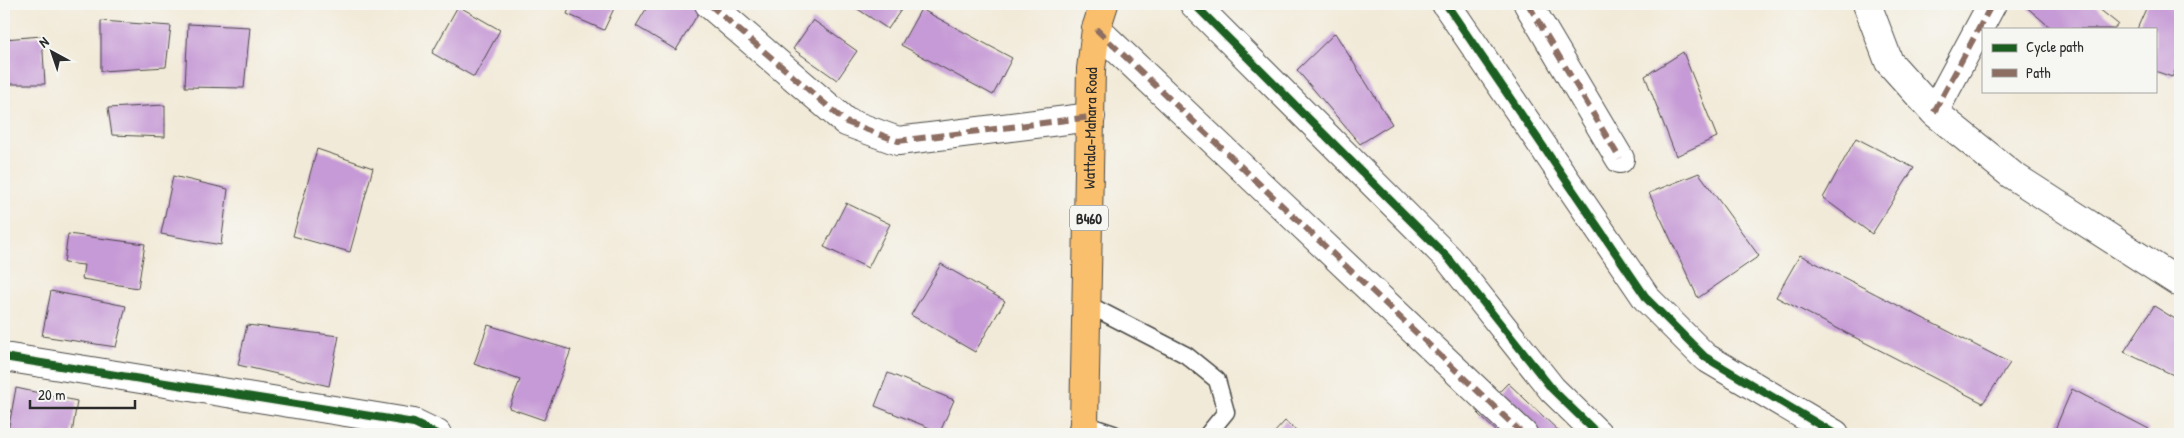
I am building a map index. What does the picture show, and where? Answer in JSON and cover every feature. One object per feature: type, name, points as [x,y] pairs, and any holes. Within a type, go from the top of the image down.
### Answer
[{"type":"main road","name":"Wattala-Mahara Road","points":[[1083,429],[1091,69],[1096,30],[1104,4]]},
{"type":"street","points":[[709,4],[846,122],[898,141],[1091,118]]},
{"type":"street","points":[[1194,4],[1449,259],[1552,389],[1598,434]]},
{"type":"street","points":[[1446,4],[1647,299],[1705,357],[1835,434]]},
{"type":"street","points":[[1528,4],[1620,159]]},
{"type":"street","points":[[1867,4],[1889,62],[1934,112],[2012,175],[2180,283]]},
{"type":"street","points":[[1934,112],[1992,4]]},
{"type":"street","points":[[1096,30],[1523,434]]},
{"type":"street","points":[[4,357],[414,423],[437,434]]},
{"type":"lane","points":[[1087,304],[1186,355],[1217,380],[1226,412],[1208,434]]},
{"type":"lane","points":[[1083,429],[1114,434]]},
{"type":"building","points":[[571,4],[616,4],[604,30],[567,14]]},
{"type":"building","points":[[649,4],[704,4],[676,50],[636,26]]},
{"type":"building","points":[[850,4],[905,4],[888,29]]},
{"type":"building","points":[[2023,4],[2093,4],[2118,24],[2115,28],[2051,28]]},
{"type":"building","points":[[2148,4],[2180,4],[2180,60],[2172,77],[2156,71],[2156,28],[2137,28]]},
{"type":"building","points":[[458,6],[500,30],[474,77],[432,53]]},
{"type":"building","points":[[921,9],[1012,58],[993,95],[901,45]]},
{"type":"building","points":[[813,20],[857,51],[837,80],[793,49]]},
{"type":"building","points":[[101,21],[171,26],[166,67],[101,71]]},
{"type":"building","points":[[188,24],[250,27],[244,88],[185,87]]},
{"type":"building","points":[[1335,33],[1392,124],[1360,144],[1297,70]]},
{"type":"building","points":[[42,36],[45,84],[4,84],[4,39]]},
{"type":"building","points":[[1683,52],[1717,137],[1676,156],[1645,76]]},
{"type":"building","points":[[165,105],[165,137],[112,135],[108,108]]},
{"type":"building","points":[[1856,138],[1914,168],[1872,234],[1823,198]]},
{"type":"building","points":[[317,149],[373,168],[350,252],[293,236]]},
{"type":"building","points":[[1699,173],[1759,256],[1698,298],[1649,193]]},
{"type":"building","points":[[173,176],[228,189],[221,245],[161,234]]},
{"type":"building","points":[[846,203],[890,224],[868,268],[824,247]]},
{"type":"building","points":[[68,234],[145,244],[138,288],[82,279],[84,265],[64,263]]},
{"type":"building","points":[[1800,255],[2010,363],[1983,403],[1776,297]]},
{"type":"building","points":[[941,264],[1005,301],[975,352],[911,315]]},
{"type":"building","points":[[51,291],[126,306],[116,347],[42,336]]},
{"type":"building","points":[[2154,306],[2180,322],[2180,378],[2124,352]]},
{"type":"building","points":[[247,325],[339,336],[329,386],[238,365]]},
{"type":"building","points":[[488,325],[571,350],[544,420],[509,408],[520,380],[474,364]]},
{"type":"building","points":[[888,373],[954,400],[940,432],[875,406]]},
{"type":"building","points":[[1508,383],[1562,434],[1499,434],[1478,414]]},
{"type":"building","points":[[16,388],[77,401],[72,434],[18,434],[8,431]]},
{"type":"building","points":[[2072,389],[2149,429],[2146,434],[2053,434]]},
{"type":"building","points":[[1285,421],[1301,434],[1273,434]]},
{"type":"marked path","points":[[709,4],[846,122],[898,141],[1091,117]]},
{"type":"marked path","points":[[1528,4],[1620,159]]},
{"type":"marked path","points":[[1934,112],[1992,4]]},
{"type":"marked path","points":[[1096,29],[1523,434]]},
{"type":"cycle path","points":[[1194,4],[1449,259],[1552,389],[1598,434]]},
{"type":"cycle path","points":[[1446,4],[1647,299],[1705,357],[1835,434]]},
{"type":"cycle path","points":[[4,357],[414,423],[437,434]]}]
